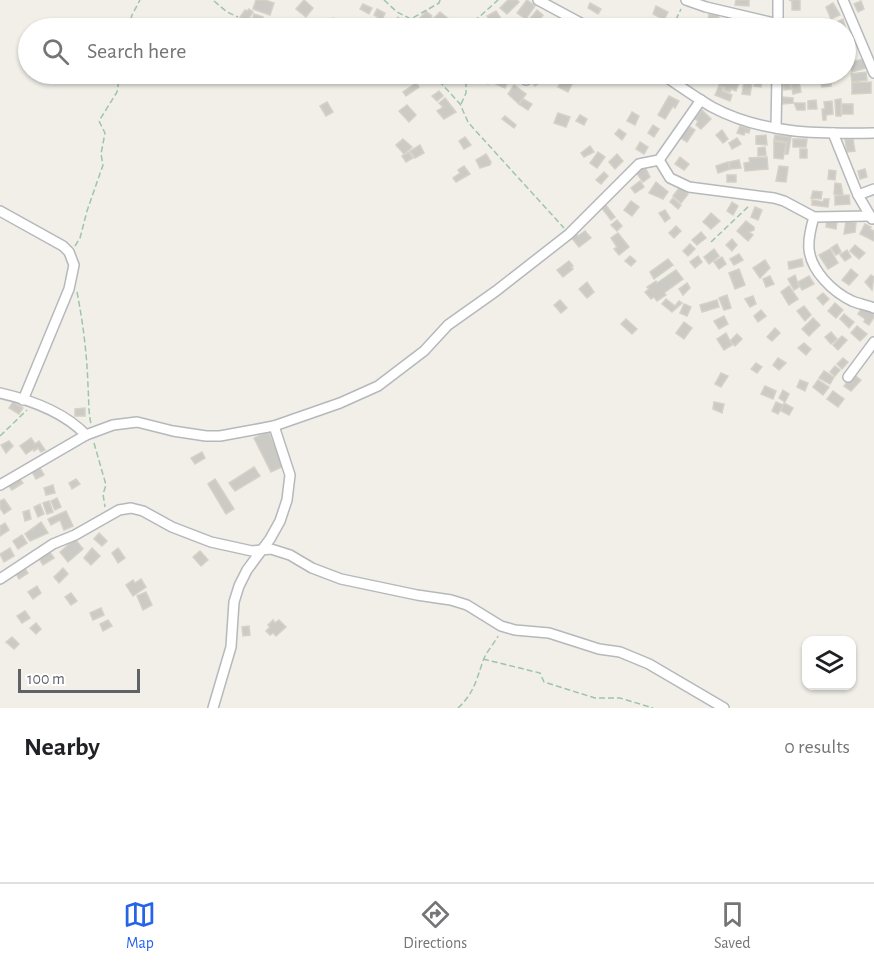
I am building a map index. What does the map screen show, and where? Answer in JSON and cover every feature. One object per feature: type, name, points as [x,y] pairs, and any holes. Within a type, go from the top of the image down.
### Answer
[{"type":"street","points":[[538,0],[565,18]]},
{"type":"street","points":[[687,0],[751,18]]},
{"type":"street","points":[[778,0],[778,18]]},
{"type":"street","points":[[843,0],[851,18]]},
{"type":"street","points":[[856,31],[874,73]]},
{"type":"street","points":[[677,84],[701,100],[734,116],[776,128],[802,133],[874,133]]},
{"type":"street","points":[[776,128],[777,84]]},
{"type":"street","points":[[0,485],[90,434],[113,425],[137,422],[173,431],[220,436],[274,426],[340,403],[385,382],[424,351],[448,325],[569,234],[639,164],[659,160],[701,100]]},
{"type":"street","points":[[833,134],[858,195],[872,218]]},
{"type":"street","points":[[659,160],[670,178],[689,188],[784,201],[814,217],[872,218]]},
{"type":"street","points":[[858,195],[874,189]]},
{"type":"street","points":[[0,211],[63,246],[69,252],[74,265],[69,289],[42,359],[23,400]]},
{"type":"street","points":[[814,217],[809,249],[812,260],[825,281],[851,301],[874,308]]},
{"type":"street","points":[[848,377],[874,342]]},
{"type":"street","points":[[0,393],[34,404],[75,423],[90,434]]},
{"type":"street","points":[[213,708],[231,647],[234,602],[239,586],[280,521],[290,483],[288,467],[274,426]]},
{"type":"street","points":[[0,579],[53,544],[75,535],[119,510],[131,508],[144,511],[172,527],[212,542],[244,549],[271,549],[290,555],[312,568],[341,579],[458,602],[501,626],[515,630],[549,633],[599,649],[633,656],[724,708]]},
{"type":"path","points":[[131,18],[140,0]]},
{"type":"path","points":[[384,0],[397,12],[409,18]]},
{"type":"path","points":[[413,18],[439,3],[440,0]]},
{"type":"path","points":[[478,18],[498,0]]},
{"type":"path","points":[[214,2],[238,17]]},
{"type":"path","points":[[677,18],[681,9]]},
{"type":"path","points":[[76,256],[75,244],[80,238],[103,165],[101,154],[105,133],[99,121],[117,92],[118,84]]},
{"type":"path","points":[[442,84],[460,104],[468,122],[569,234]]},
{"type":"path","points":[[460,104],[466,93],[466,84]]},
{"type":"path","points":[[711,242],[760,197]]},
{"type":"path","points":[[76,289],[83,319],[90,434],[96,445],[106,485],[103,494],[107,517]]},
{"type":"path","points":[[0,436],[34,404]]},
{"type":"path","points":[[458,708],[470,697],[481,672],[483,659],[492,648],[501,626]]},
{"type":"path","points":[[483,659],[540,673],[544,682],[595,698],[620,698],[653,708]]},
{"type":"building","points":[[256,0],[274,3],[270,15],[253,9]]},
{"type":"building","points":[[304,0],[313,8],[306,17],[296,9]]},
{"type":"building","points":[[508,0],[519,2],[507,14],[500,8]]},
{"type":"building","points":[[527,0],[535,6],[527,18],[517,13]]},
{"type":"building","points":[[736,0],[749,0],[749,6],[735,5]]},
{"type":"building","points":[[789,0],[800,0],[800,10],[792,10],[792,1]]},
{"type":"building","points":[[861,1],[864,9],[858,12],[854,4]]},
{"type":"building","points":[[590,3],[601,9],[598,14],[588,8]]},
{"type":"building","points":[[833,3],[840,15],[831,18],[826,7]]},
{"type":"building","points":[[363,4],[372,8],[369,14],[360,9]]},
{"type":"building","points":[[656,6],[668,12],[665,18],[653,14]]},
{"type":"building","points":[[249,9],[253,12],[249,18],[240,17],[245,10]]},
{"type":"building","points":[[377,9],[385,13],[383,18],[374,15]]},
{"type":"building","points":[[537,10],[543,15],[541,18],[530,18]]},
{"type":"building","points":[[426,11],[432,16],[430,18],[420,18]]},
{"type":"building","points":[[496,11],[500,18],[488,18],[487,16]]},
{"type":"building","points":[[440,12],[448,18],[434,18]]},
{"type":"building","points":[[254,14],[263,17],[262,18],[253,18]]},
{"type":"building","points":[[709,14],[719,15],[719,18],[708,18]]},
{"type":"building","points":[[863,59],[866,68],[856,71],[856,61]]},
{"type":"building","points":[[866,72],[867,80],[856,81],[856,73]]},
{"type":"building","points":[[871,82],[871,93],[852,94],[852,84]]},
{"type":"building","points":[[415,84],[419,87],[406,96],[403,92]]},
{"type":"building","points":[[560,84],[572,84],[568,92],[558,87]]},
{"type":"building","points":[[738,84],[736,91],[731,89],[730,92],[719,85]]},
{"type":"building","points":[[744,84],[752,84],[750,95],[742,94]]},
{"type":"building","points":[[783,84],[790,84],[791,89],[784,90]]},
{"type":"building","points":[[791,84],[799,84],[801,92],[793,94]]},
{"type":"building","points":[[821,84],[831,84],[831,86],[822,87]]},
{"type":"building","points":[[514,85],[526,94],[519,104],[508,94]]},
{"type":"building","points":[[719,86],[723,88],[722,91],[732,95],[730,101],[715,95]]},
{"type":"building","points":[[439,91],[443,96],[437,101],[432,96]]},
{"type":"building","points":[[669,96],[679,101],[665,119],[658,115]]},
{"type":"building","points":[[782,97],[793,98],[793,103],[783,104]]},
{"type":"building","points":[[445,98],[456,112],[444,119],[437,111],[443,107],[439,103]]},
{"type":"building","points":[[523,99],[532,104],[528,110],[519,104]]},
{"type":"building","points":[[841,99],[841,116],[836,116],[835,100]]},
{"type":"building","points":[[816,100],[817,109],[808,109],[808,101]]},
{"type":"building","points":[[832,101],[833,114],[826,115],[826,120],[823,120],[824,102]]},
{"type":"building","points":[[327,102],[333,112],[326,116],[320,106]]},
{"type":"building","points":[[794,103],[805,103],[805,110],[797,110]]},
{"type":"building","points":[[842,104],[853,104],[853,114],[842,114]]},
{"type":"building","points":[[407,105],[416,115],[409,122],[399,111]]},
{"type":"building","points":[[702,110],[711,119],[701,129],[696,125],[698,121],[695,119]]},
{"type":"building","points":[[632,112],[639,116],[635,125],[627,121]]},
{"type":"building","points":[[558,113],[570,117],[566,127],[554,123]]},
{"type":"building","points":[[580,115],[587,119],[584,125],[576,121]]},
{"type":"building","points":[[505,116],[516,125],[514,128],[502,119]]},
{"type":"building","points":[[653,125],[659,129],[654,137],[648,133]]},
{"type":"building","points":[[687,125],[695,130],[687,142],[679,137]]},
{"type":"building","points":[[740,126],[750,129],[749,133],[745,132],[744,135],[737,133]]},
{"type":"building","points":[[619,129],[626,134],[622,140],[615,134]]},
{"type":"building","points":[[722,130],[728,139],[723,143],[716,135]]},
{"type":"building","points":[[766,135],[767,145],[756,144],[756,136]]},
{"type":"building","points":[[775,135],[791,137],[788,154],[785,154],[787,142],[774,140]]},
{"type":"building","points":[[465,137],[471,145],[464,149],[459,141]]},
{"type":"building","points":[[737,138],[741,144],[732,149],[729,143]]},
{"type":"building","points":[[403,139],[412,147],[404,154],[396,145]]},
{"type":"building","points":[[793,139],[807,139],[806,147],[793,147]]},
{"type":"building","points":[[853,139],[855,151],[847,152],[845,140]]},
{"type":"building","points":[[774,141],[786,143],[783,159],[774,158]]},
{"type":"building","points":[[640,142],[648,147],[644,154],[636,149]]},
{"type":"building","points":[[420,145],[424,153],[415,158],[410,151]]},
{"type":"building","points":[[590,146],[594,152],[584,157],[581,153]]},
{"type":"building","points":[[765,147],[766,155],[758,156],[758,148]]},
{"type":"building","points":[[800,149],[807,149],[807,158],[800,158]]},
{"type":"building","points":[[409,152],[413,158],[406,162],[402,156]]},
{"type":"building","points":[[598,152],[605,157],[597,168],[590,163]]},
{"type":"building","points":[[486,154],[491,162],[490,165],[480,168],[476,160]]},
{"type":"building","points":[[617,154],[623,161],[615,169],[609,162]]},
{"type":"building","points":[[680,157],[689,164],[684,170],[675,164]]},
{"type":"building","points":[[767,157],[768,169],[745,171],[744,163],[750,162],[749,158]]},
{"type":"building","points":[[739,160],[741,168],[730,169],[729,162]]},
{"type":"building","points":[[728,162],[730,169],[718,173],[716,166]]},
{"type":"building","points":[[644,165],[650,177],[643,182],[635,171]]},
{"type":"building","points":[[464,166],[470,174],[456,182],[453,178]]},
{"type":"building","points":[[779,166],[788,167],[786,182],[776,181]]},
{"type":"building","points":[[865,169],[867,177],[860,179],[858,171]]},
{"type":"building","points":[[829,170],[836,171],[835,180],[828,179]]},
{"type":"building","points":[[604,172],[608,176],[601,184],[596,180]]},
{"type":"building","points":[[727,175],[736,175],[736,182],[727,182]]},
{"type":"building","points":[[640,181],[644,187],[635,193],[631,188]]},
{"type":"building","points":[[656,182],[668,192],[663,199],[649,193]]},
{"type":"building","points":[[835,183],[841,184],[843,195],[834,194]]},
{"type":"building","points":[[680,187],[688,194],[681,203],[673,196]]},
{"type":"building","points":[[813,191],[822,192],[821,199],[811,198]]},
{"type":"building","points":[[849,195],[850,204],[835,205],[835,196]]},
{"type":"building","points":[[673,198],[681,205],[678,209],[670,202]]},
{"type":"building","points":[[824,199],[829,199],[828,207],[812,205],[812,200],[823,202]]},
{"type":"building","points":[[631,201],[639,207],[632,216],[624,210]]},
{"type":"building","points":[[732,202],[738,206],[733,215],[727,211]]},
{"type":"building","points":[[605,204],[615,217],[611,220],[601,207]]},
{"type":"building","points":[[755,207],[762,210],[758,220],[751,217]]},
{"type":"building","points":[[665,210],[670,218],[665,222],[659,213]]},
{"type":"building","points":[[711,213],[720,221],[711,229],[703,222]]},
{"type":"building","points":[[827,219],[837,221],[836,229],[826,227]]},
{"type":"building","points":[[617,220],[622,226],[617,231],[611,225]]},
{"type":"building","points":[[746,221],[754,227],[754,230],[749,232],[753,235],[748,241],[737,231]]},
{"type":"building","points":[[846,221],[856,223],[855,232],[844,234]]},
{"type":"building","points":[[865,224],[874,231],[874,241],[860,234]]},
{"type":"building","points":[[676,226],[681,231],[674,238],[669,233]]},
{"type":"building","points":[[585,231],[591,238],[579,247],[571,237],[576,233],[578,236]]},
{"type":"building","points":[[701,232],[706,238],[697,245],[692,240]]},
{"type":"building","points":[[618,233],[629,247],[619,255],[614,249],[617,247],[611,238]]},
{"type":"building","points":[[732,239],[737,245],[732,251],[726,245]]},
{"type":"building","points":[[690,244],[695,249],[688,256],[683,251]]},
{"type":"building","points":[[837,244],[841,252],[836,255],[831,248]]},
{"type":"building","points":[[855,245],[865,253],[859,259],[850,251]]},
{"type":"building","points":[[714,249],[719,256],[709,264],[704,257]]},
{"type":"building","points":[[830,249],[838,263],[828,269],[819,255]]},
{"type":"building","points":[[847,250],[851,257],[845,261],[840,255]]},
{"type":"building","points":[[739,254],[743,260],[734,265],[730,259]]},
{"type":"building","points":[[630,256],[636,261],[631,266],[625,261]]},
{"type":"building","points":[[698,256],[702,262],[695,268],[690,262]]},
{"type":"building","points":[[722,257],[726,264],[719,269],[714,262]]},
{"type":"building","points":[[668,259],[673,265],[654,279],[650,272]]},
{"type":"building","points":[[802,259],[803,266],[789,269],[788,262]]},
{"type":"building","points":[[765,260],[770,268],[760,278],[753,268]]},
{"type":"building","points":[[569,261],[573,269],[563,277],[557,270]]},
{"type":"building","points":[[739,269],[745,285],[735,289],[729,273]]},
{"type":"building","points":[[851,269],[858,275],[849,285],[842,280]]},
{"type":"building","points":[[676,270],[683,279],[657,301],[654,297],[651,299],[645,292],[649,289],[647,287]]},
{"type":"building","points":[[795,275],[799,287],[794,290],[788,279]]},
{"type":"building","points":[[871,275],[874,277],[872,290],[865,282]]},
{"type":"building","points":[[770,276],[774,284],[766,287],[763,279]]},
{"type":"building","points":[[809,276],[814,284],[802,290],[798,282]]},
{"type":"building","points":[[587,282],[594,292],[587,298],[579,289]]},
{"type":"building","points":[[687,283],[690,288],[683,295],[679,289]]},
{"type":"building","points":[[789,286],[798,299],[789,305],[781,292]]},
{"type":"building","points":[[823,293],[829,299],[823,305],[817,298]]},
{"type":"building","points":[[727,295],[731,308],[724,310],[719,298]]},
{"type":"building","points":[[753,296],[756,304],[750,307],[745,299]]},
{"type":"building","points":[[666,299],[675,306],[679,301],[682,303],[672,312],[662,304]]},
{"type":"building","points":[[560,300],[567,308],[561,313],[554,305]]},
{"type":"building","points":[[717,300],[719,307],[702,312],[700,305]]},
{"type":"building","points":[[835,303],[843,310],[836,318],[828,311]]},
{"type":"building","points":[[684,304],[691,307],[687,316],[680,313]]},
{"type":"building","points":[[864,304],[874,310],[874,317],[869,325],[858,314]]},
{"type":"building","points":[[804,306],[811,315],[805,321],[797,311]]},
{"type":"building","points":[[761,310],[766,316],[758,322],[754,316]]},
{"type":"building","points":[[844,314],[854,322],[849,328],[840,319]]},
{"type":"building","points":[[724,316],[728,324],[719,329],[714,321]]},
{"type":"building","points":[[813,318],[820,325],[809,336],[802,329]]},
{"type":"building","points":[[626,319],[637,329],[632,334],[621,324]]},
{"type":"building","points":[[684,322],[692,328],[684,339],[676,333]]},
{"type":"building","points":[[857,326],[867,334],[860,341],[851,333]]},
{"type":"building","points":[[775,328],[780,333],[772,341],[767,337]]},
{"type":"building","points":[[831,332],[837,339],[831,344],[825,337]]},
{"type":"building","points":[[726,333],[732,345],[724,350],[717,339]]},
{"type":"building","points":[[737,334],[742,339],[735,346],[730,341]]},
{"type":"building","points":[[842,336],[847,340],[838,350],[833,345]]},
{"type":"building","points":[[804,343],[811,349],[806,355],[798,348]]},
{"type":"building","points":[[778,358],[786,363],[779,370],[773,365]]},
{"type":"building","points":[[843,358],[848,362],[842,369],[837,364]]},
{"type":"building","points":[[756,363],[762,367],[757,373],[751,369]]},
{"type":"building","points":[[835,366],[840,370],[835,376],[830,372]]},
{"type":"building","points":[[824,371],[834,377],[830,384],[819,378]]},
{"type":"building","points":[[721,373],[728,376],[721,387],[715,384]]},
{"type":"building","points":[[853,374],[861,380],[851,391],[844,386]]},
{"type":"building","points":[[800,380],[808,383],[805,391],[797,387]]},
{"type":"building","points":[[818,380],[829,387],[823,395],[813,387]]},
{"type":"building","points":[[765,386],[776,391],[773,399],[761,394]]},
{"type":"building","points":[[783,390],[789,394],[785,402],[779,398]]},
{"type":"building","points":[[833,391],[844,399],[838,407],[827,399]]},
{"type":"building","points":[[13,402],[23,408],[19,414],[9,408]]},
{"type":"building","points":[[714,402],[724,404],[722,413],[713,409]]},
{"type":"building","points":[[776,402],[783,405],[778,414],[772,411]]},
{"type":"building","points":[[784,403],[793,408],[789,415],[781,411]]},
{"type":"building","points":[[85,408],[85,416],[75,416],[75,409]]},
{"type":"building","points":[[268,431],[284,466],[271,472],[254,438]]},
{"type":"building","points":[[31,438],[35,444],[39,441],[45,450],[41,452],[38,448],[34,451],[33,449],[26,454],[20,446]]},
{"type":"building","points":[[9,441],[13,446],[6,453],[1,445]]},
{"type":"building","points":[[202,452],[205,458],[195,464],[191,458]]},
{"type":"building","points":[[39,466],[44,475],[36,479],[31,470]]},
{"type":"building","points":[[254,467],[260,476],[235,491],[229,483]]},
{"type":"building","points":[[19,478],[23,483],[12,490],[8,485]]},
{"type":"building","points":[[76,479],[80,484],[72,489],[69,483]]},
{"type":"building","points":[[215,479],[234,509],[226,514],[208,484]]},
{"type":"building","points":[[53,485],[55,493],[46,495],[44,488]]},
{"type":"building","points":[[57,498],[61,507],[55,510],[51,501]]},
{"type":"building","points":[[4,499],[11,509],[4,514],[0,508],[0,501]]},
{"type":"building","points":[[49,501],[53,512],[47,514],[43,503]]},
{"type":"building","points":[[40,504],[44,514],[38,517],[34,507]]},
{"type":"building","points":[[29,510],[31,519],[25,521],[23,512]]},
{"type":"building","points":[[66,511],[73,526],[64,530],[60,520],[51,525],[48,519]]},
{"type":"building","points":[[41,522],[48,533],[30,541],[25,534]]},
{"type":"building","points":[[5,523],[9,530],[0,536],[0,526]]},
{"type":"building","points":[[99,533],[107,541],[102,546],[94,539]]},
{"type":"building","points":[[22,535],[27,543],[18,549],[13,541]]},
{"type":"building","points":[[75,539],[83,549],[68,562],[60,552]]},
{"type":"building","points":[[10,548],[14,556],[4,562],[0,554]]},
{"type":"building","points":[[92,548],[100,556],[91,565],[84,558]]},
{"type":"building","points":[[118,548],[125,558],[118,563],[112,553]]},
{"type":"building","points":[[49,551],[54,558],[43,565],[38,557]]},
{"type":"building","points":[[200,551],[208,560],[201,566],[193,557]]},
{"type":"building","points":[[24,567],[28,573],[19,579],[15,572]]},
{"type":"building","points":[[63,568],[68,574],[59,583],[54,577]]},
{"type":"building","points":[[141,579],[146,587],[133,596],[126,585],[133,580],[135,583]]},
{"type":"building","points":[[37,586],[41,593],[33,599],[28,592]]},
{"type":"building","points":[[146,592],[152,605],[143,610],[137,596]]},
{"type":"building","points":[[71,593],[77,601],[71,605],[65,597]]},
{"type":"building","points":[[101,608],[104,615],[93,620],[90,613]]},
{"type":"building","points":[[25,611],[30,618],[22,623],[17,616]]},
{"type":"building","points":[[108,620],[112,626],[103,631],[100,624]]},
{"type":"building","points":[[273,620],[275,623],[279,620],[286,627],[276,636],[266,631]]},
{"type":"building","points":[[36,623],[41,629],[36,634],[30,628]]},
{"type":"building","points":[[249,626],[250,635],[243,636],[242,627]]},
{"type":"building","points":[[12,637],[19,644],[14,649],[6,642]]}]
